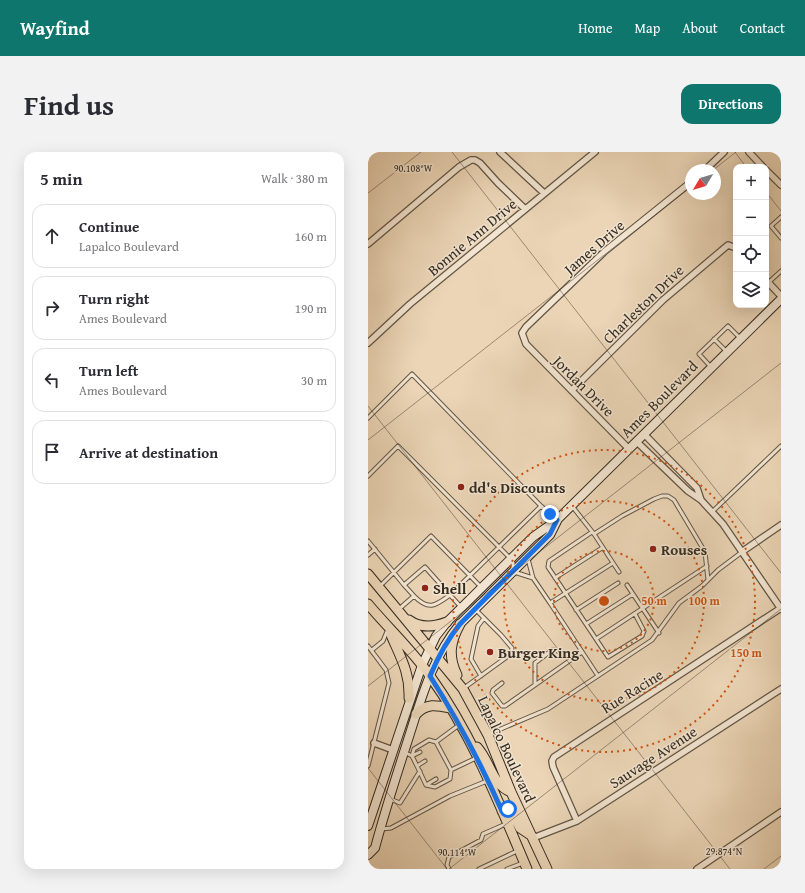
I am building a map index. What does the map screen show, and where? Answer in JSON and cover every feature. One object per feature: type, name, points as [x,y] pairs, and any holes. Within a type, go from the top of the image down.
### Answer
[{"type":"main road","name":"Lapalco Boulevard","points":[[368,574],[397,610],[430,647],[463,689],[488,735],[511,792],[548,869]]},
{"type":"main road","points":[[368,581],[379,588]]},
{"type":"main road","name":"Lapalco Boulevard","points":[[368,604],[422,665],[460,724],[478,757],[526,865]]},
{"type":"main road","points":[[397,610],[411,622],[424,627],[447,622]]},
{"type":"main road","points":[[460,624],[452,641],[451,654],[452,666],[463,689]]},
{"type":"main road","points":[[388,628],[407,672],[410,683],[409,698]]},
{"type":"main road","points":[[416,714],[422,708],[430,705],[450,708]]},
{"type":"main road","points":[[467,738],[485,756],[498,784],[511,792]]},
{"type":"main road","points":[[502,811],[510,809],[520,828],[533,838]]},
{"type":"street","points":[[500,152],[544,193]]},
{"type":"street","name":"Bonnie Ann Drive","points":[[368,343],[410,304],[595,152]]},
{"type":"street","points":[[711,164],[724,152]]},
{"type":"street","points":[[749,152],[760,164]]},
{"type":"street","points":[[368,244],[454,172],[471,160],[476,160],[480,163],[525,209]]},
{"type":"street","points":[[769,173],[781,185]]},
{"type":"street","name":"James Drive","points":[[523,338],[522,334],[526,327],[567,286],[604,252],[685,187]]},
{"type":"street","name":"Charleston Drive","points":[[572,390],[689,276],[728,245],[733,247]]},
{"type":"street","points":[[769,284],[781,298]]},
{"type":"street","name":"Ames Boulevard","points":[[368,826],[409,698],[430,647],[447,622],[533,537],[557,520],[572,506],[781,298]]},
{"type":"street","name":"Jordan Drive","points":[[523,338],[526,344],[629,449]]},
{"type":"street","points":[[644,434],[697,488],[701,500]]},
{"type":"street","points":[[637,442],[688,491],[701,500],[723,524],[781,608]]},
{"type":"street","name":"Ames Boulevard","points":[[368,855],[375,848],[390,799],[408,754],[416,714],[438,657],[450,636],[460,624],[550,534],[557,520]]},
{"type":"street","points":[[743,551],[781,525]]},
{"type":"street","name":"Rue Racine","points":[[577,821],[553,767],[552,761],[554,757],[781,608]]},
{"type":"street","name":"Sauvage Avenue","points":[[533,838],[577,821],[781,689]]},
{"type":"street","points":[[374,743],[393,750]]},
{"type":"street","points":[[697,869],[781,812]]},
{"type":"lane","points":[[781,216],[771,226],[781,238]]},
{"type":"lane","points":[[769,280],[781,271]]},
{"type":"lane","points":[[712,368],[699,354],[714,339],[728,326],[741,339]]},
{"type":"lane","points":[[714,339],[727,352]]},
{"type":"lane","points":[[368,418],[412,374],[541,506],[557,520]]},
{"type":"lane","points":[[368,476],[398,446],[511,559],[513,562],[512,572],[533,578]]},
{"type":"lane","points":[[712,512],[781,446]]},
{"type":"lane","points":[[635,614],[644,631],[642,636],[608,658],[548,567],[549,561],[622,516],[654,499],[662,496],[668,496],[674,500],[700,541],[705,552],[708,580]]},
{"type":"lane","points":[[368,542],[414,596],[422,603],[430,606],[438,604],[450,595],[498,546],[541,506]]},
{"type":"lane","points":[[572,506],[593,533],[619,572]]},
{"type":"lane","points":[[379,588],[431,536],[481,587]]},
{"type":"lane","points":[[555,578],[602,548]]},
{"type":"lane","points":[[368,555],[374,549]]},
{"type":"lane","points":[[488,735],[536,716],[652,640],[672,610],[718,570],[743,551]]},
{"type":"lane","points":[[528,557],[533,578],[598,676]]},
{"type":"lane","points":[[550,603],[613,563]]},
{"type":"lane","points":[[596,639],[707,566]]},
{"type":"lane","points":[[404,585],[425,567],[461,607]]},
{"type":"lane","points":[[576,610],[618,583]]},
{"type":"lane","points":[[627,585],[658,633]]},
{"type":"lane","points":[[586,624],[633,594]]},
{"type":"lane","points":[[397,610],[414,596]]},
{"type":"lane","points":[[463,689],[511,654],[512,648],[475,609]]},
{"type":"lane","points":[[481,676],[471,659],[478,626],[484,618]]},
{"type":"lane","points":[[372,650],[383,641],[388,628]]},
{"type":"lane","points":[[368,646],[386,670],[389,683],[368,766]]},
{"type":"lane","points":[[530,663],[535,663],[552,650],[556,650],[572,659]]},
{"type":"lane","points":[[502,683],[492,693],[502,706],[505,706],[582,652]]},
{"type":"lane","points":[[535,663],[535,685]]},
{"type":"lane","points":[[431,745],[460,724]]},
{"type":"lane","points":[[429,740],[436,742],[451,770],[450,779],[435,787],[426,784],[420,771],[408,754],[414,748],[429,740]]},
{"type":"lane","points":[[408,754],[420,752]]},
{"type":"lane","points":[[436,755],[441,753]]},
{"type":"lane","points":[[447,773],[478,757]]},
{"type":"lane","points":[[417,766],[425,761]]},
{"type":"lane","points":[[390,799],[400,803],[420,771]]},
{"type":"lane","points":[[426,784],[436,779]]},
{"type":"lane","points":[[380,828],[390,828],[450,796],[488,781]]},
{"type":"lane","points":[[449,869],[447,865],[449,857],[481,840],[483,834],[507,823]]},
{"type":"lane","points":[[479,869],[519,850]]},
{"type":"lane","points":[[507,869],[526,865]]},
{"type":"place","name":"dd's Discounts","points":[[461,487]]},
{"type":"place","name":"Rouses","points":[[653,549]]},
{"type":"place","name":"Shell","points":[[425,588]]},
{"type":"place","name":"Burger King","points":[[490,652]]},
{"type":"route","points":[[508,809],[502,811],[478,757],[430,676],[438,657],[450,636],[460,624],[550,534],[557,520],[550,514]]}]
